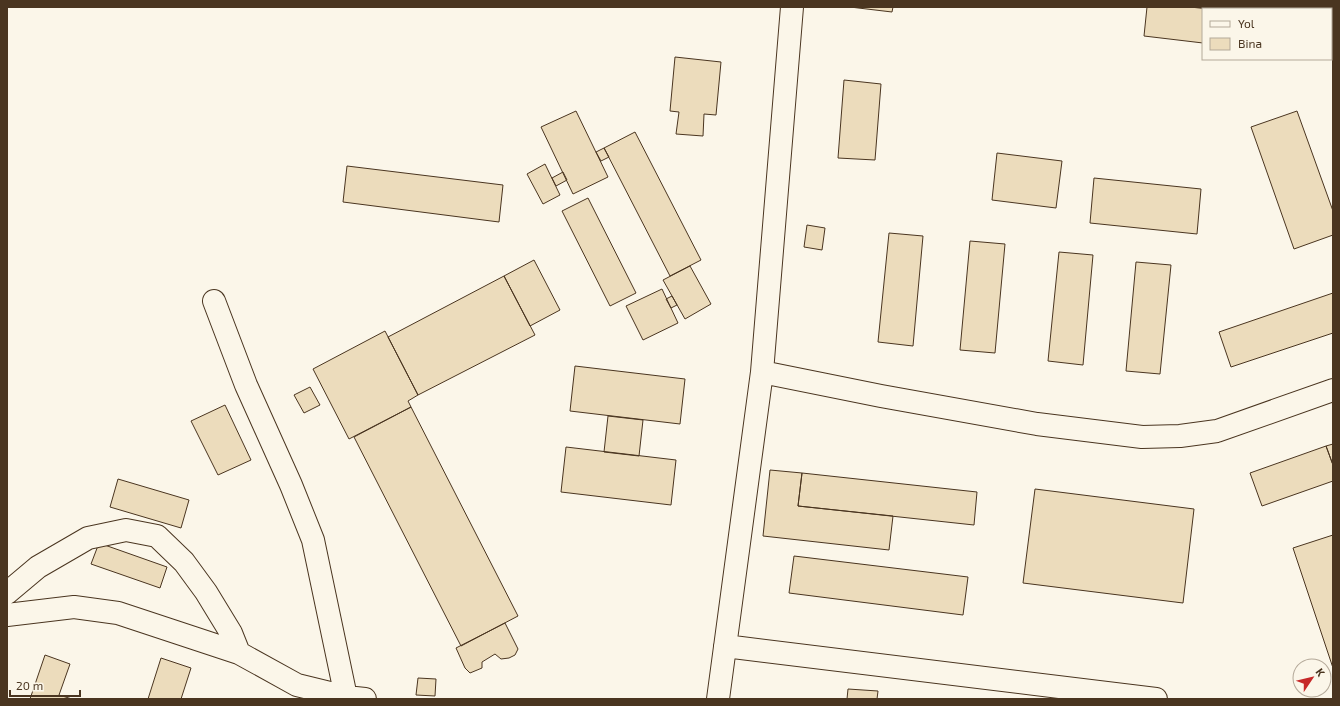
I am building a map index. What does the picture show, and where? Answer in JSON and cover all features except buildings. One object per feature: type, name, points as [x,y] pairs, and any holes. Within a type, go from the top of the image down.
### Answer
[{"type":"lane","points":[[718,699],[762,372],[792,7]]},
{"type":"lane","points":[[7,615],[74,607],[118,613],[239,653],[297,685],[355,698],[313,540],[291,485],[246,385],[214,301]]},
{"type":"lane","points":[[762,372],[881,396],[1037,424],[1142,437],[1180,436],[1217,431],[1333,390]]},
{"type":"lane","points":[[7,593],[38,567],[88,538],[126,530],[157,536],[184,562],[193,574],[231,633],[239,653]]},
{"type":"lane","points":[[725,646],[1156,699]]}]
